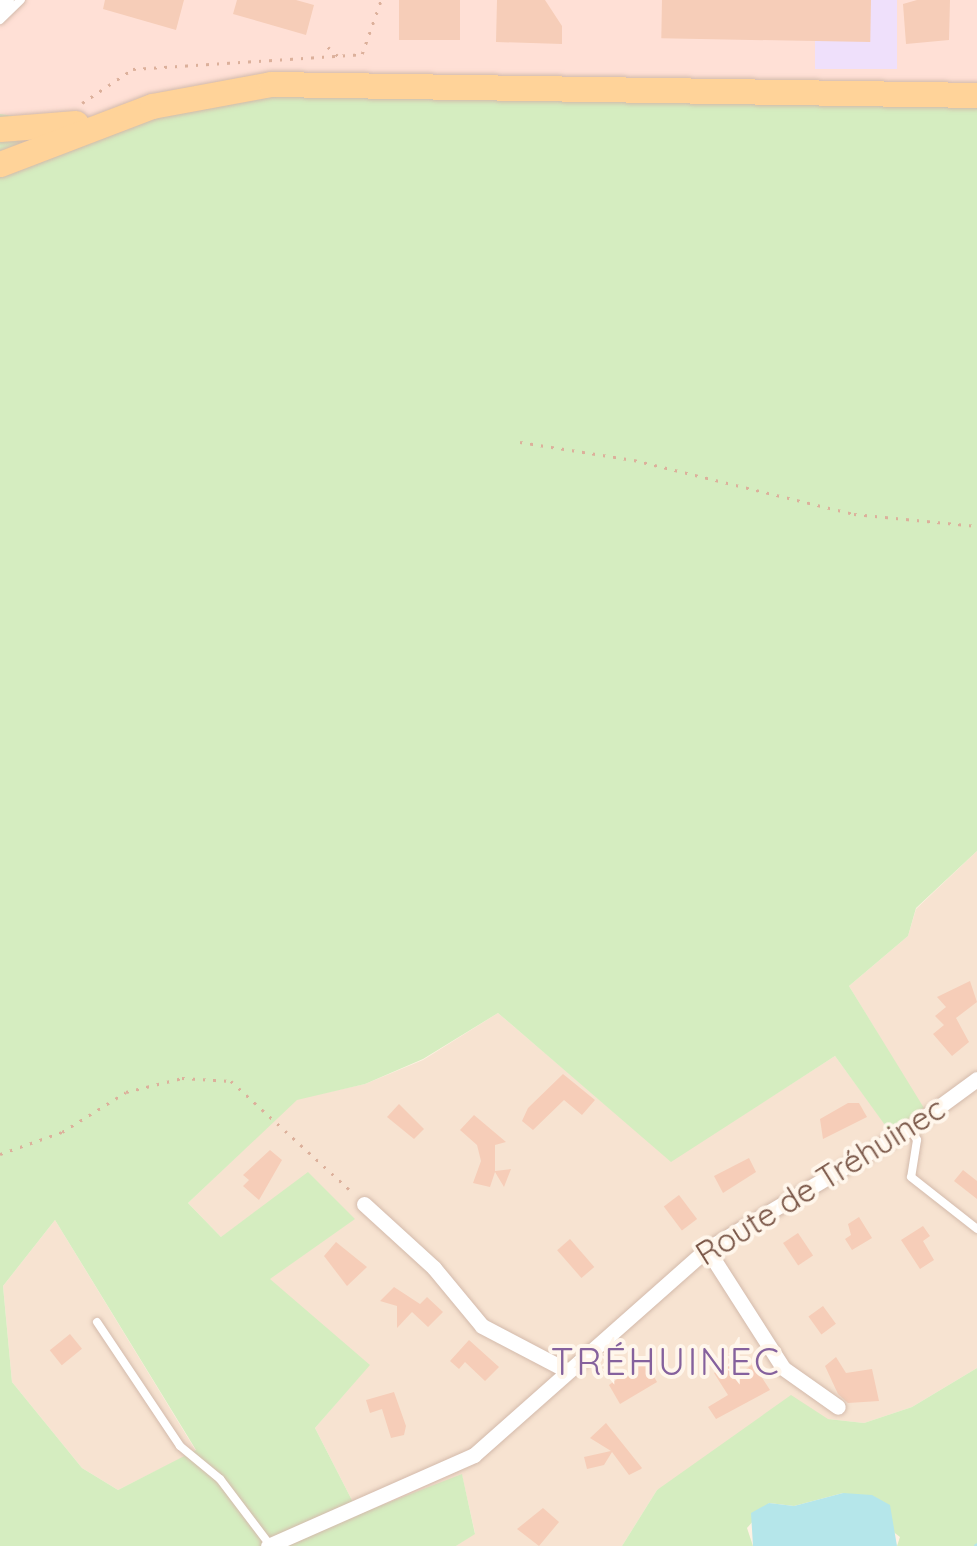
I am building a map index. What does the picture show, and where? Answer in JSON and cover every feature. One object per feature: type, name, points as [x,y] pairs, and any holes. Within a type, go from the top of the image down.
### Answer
[{"type":"main road","points":[[0,129],[83,117],[215,90],[324,80],[977,94]]},
{"type":"main road","points":[[0,142],[83,117]]},
{"type":"main road","points":[[0,164],[83,117]]},
{"type":"street","points":[[0,8],[6,0]]},
{"type":"street","name":"Route de Tréhuinec","points":[[269,1546],[474,1455],[564,1369],[707,1249],[910,1128],[977,1079]]},
{"type":"street","points":[[364,1204],[434,1268],[482,1326],[564,1369]]},
{"type":"street","points":[[707,1249],[783,1368],[838,1407]]},
{"type":"lane","points":[[0,20],[20,0]]},
{"type":"lane","points":[[910,1128],[916,1140],[912,1177],[977,1230]]},
{"type":"lane","points":[[98,1322],[180,1446],[220,1479],[269,1546]]},
{"type":"path","points":[[83,117],[133,69],[340,59],[362,54],[381,0]]},
{"type":"path","points":[[328,47],[340,59]]},
{"type":"path","points":[[520,442],[634,460],[854,514],[977,526]]},
{"type":"path","points":[[0,1154],[62,1132],[126,1092],[182,1078],[232,1081],[364,1204]]},
{"type":"shaded area","points":[[0,0],[977,0],[977,105],[116,130],[0,114]]},
{"type":"shaded area","points":[[815,0],[897,0],[897,69],[815,69]]},
{"type":"shaded area","points":[[977,851],[977,1368],[912,1407],[864,1423],[828,1419],[657,1490],[622,1546],[456,1546],[475,1533],[462,1475],[359,1514],[315,1428],[369,1365],[269,1279],[354,1219],[221,1237],[188,1203],[297,1099],[365,1084],[423,1060],[498,1013],[671,1161],[835,1056],[890,1131],[923,1108],[849,986],[908,936],[916,909]]},
{"type":"shaded area","points":[[55,1220],[196,1451],[118,1490],[82,1468],[12,1382],[3,1286]]},
{"type":"green space","points":[[254,95],[977,105],[977,851],[916,908],[908,936],[849,986],[924,1108],[890,1132],[835,1056],[671,1162],[498,1013],[423,1059],[365,1084],[297,1100],[188,1203],[221,1237],[308,1172],[355,1219],[270,1279],[370,1365],[315,1428],[359,1514],[462,1474],[475,1534],[456,1546],[0,1546],[0,114],[116,130],[167,110]],"holes":[[[55,1220],[196,1450],[118,1490],[82,1468],[12,1382],[3,1286]]]},
{"type":"green space","points":[[977,1368],[977,1546],[897,1546],[900,1537],[843,1493],[794,1506],[769,1503],[747,1528],[753,1546],[622,1546],[657,1490],[791,1395],[828,1419],[864,1423],[912,1407]]},
{"type":"water","points":[[843,1493],[872,1495],[890,1505],[897,1546],[753,1546],[751,1513],[769,1503],[794,1506]]},
{"type":"building","points":[[105,0],[184,0],[176,30],[103,9]]},
{"type":"building","points":[[237,0],[296,0],[314,5],[306,35],[233,14]]},
{"type":"building","points":[[399,0],[460,0],[460,40],[399,40]]},
{"type":"building","points":[[497,0],[545,0],[562,26],[562,44],[496,42]]},
{"type":"building","points":[[662,0],[871,0],[870,42],[661,38]]},
{"type":"building","points":[[950,0],[949,40],[906,44],[903,4]]},
{"type":"building","points":[[970,981],[977,1002],[956,1018],[969,1042],[952,1056],[933,1034],[944,1025],[935,1016],[946,1007],[937,997]]},
{"type":"building","points":[[563,1074],[595,1100],[582,1115],[564,1100],[533,1130],[522,1121],[528,1108]]},
{"type":"building","points":[[848,1103],[859,1103],[867,1117],[823,1139],[820,1119]]},
{"type":"building","points":[[399,1104],[424,1129],[414,1139],[387,1117]]},
{"type":"building","points":[[474,1115],[506,1142],[495,1145],[495,1171],[511,1169],[504,1187],[495,1172],[490,1187],[473,1183],[481,1161],[477,1145],[460,1130]]},
{"type":"building","points":[[270,1150],[282,1160],[259,1200],[243,1186],[249,1180],[243,1175]]},
{"type":"building","points":[[749,1158],[756,1172],[723,1193],[714,1176]]},
{"type":"building","points":[[963,1170],[977,1181],[977,1199],[954,1181]]},
{"type":"building","points":[[679,1195],[697,1219],[682,1230],[664,1206]]},
{"type":"building","points":[[859,1217],[872,1238],[852,1250],[845,1239],[851,1235],[848,1224]]},
{"type":"building","points":[[923,1226],[930,1236],[923,1241],[934,1260],[920,1269],[901,1240]]},
{"type":"building","points":[[798,1233],[813,1255],[798,1265],[783,1243]]},
{"type":"building","points":[[570,1239],[594,1267],[581,1278],[557,1250]]},
{"type":"building","points":[[336,1242],[367,1267],[347,1286],[324,1256]]},
{"type":"building","points":[[394,1287],[420,1304],[427,1297],[443,1312],[428,1327],[412,1312],[397,1328],[397,1306],[380,1301]]},
{"type":"building","points":[[823,1306],[836,1324],[821,1334],[808,1317]]},
{"type":"building","points":[[70,1334],[82,1349],[62,1365],[50,1350]]},
{"type":"building","points":[[469,1340],[499,1367],[485,1381],[465,1362],[459,1369],[450,1361]]},
{"type":"building","points":[[836,1357],[846,1373],[872,1369],[879,1401],[848,1403],[838,1394],[825,1366]]},
{"type":"building","points":[[644,1359],[657,1382],[620,1404],[609,1385]]},
{"type":"building","points":[[728,1364],[736,1376],[753,1364],[770,1390],[716,1419],[708,1407],[728,1395],[714,1373]]},
{"type":"building","points":[[394,1392],[406,1426],[404,1435],[391,1438],[382,1409],[370,1413],[366,1400]]},
{"type":"building","points":[[606,1423],[641,1469],[629,1475],[612,1452],[604,1465],[587,1469],[584,1457],[611,1451],[590,1438]]},
{"type":"building","points":[[543,1508],[559,1522],[539,1546],[517,1529]]},
{"type":"district","name":"TRÉHUINEC","points":[[666,1362]]}]
